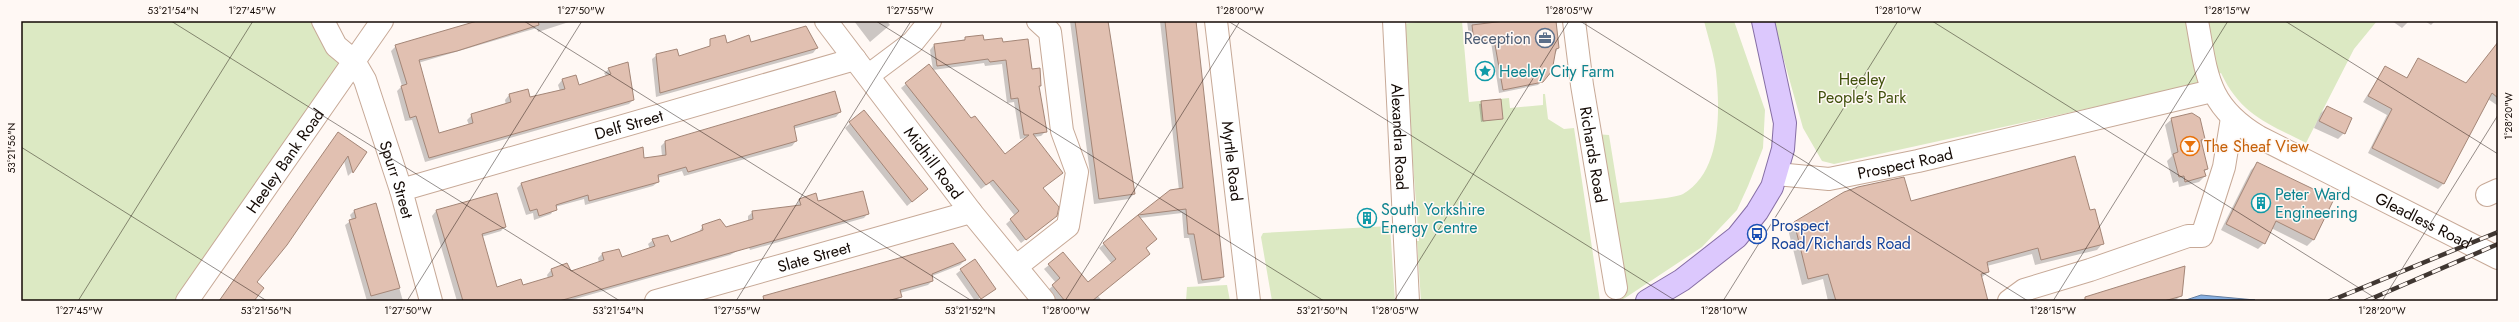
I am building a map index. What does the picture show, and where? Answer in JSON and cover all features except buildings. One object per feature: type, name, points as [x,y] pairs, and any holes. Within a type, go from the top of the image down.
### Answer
[{"type":"main road","points":[[1647,301],[1682,280],[1737,237],[1766,198],[1777,174],[1783,149],[1785,123],[1763,21]]},
{"type":"street","points":[[323,21],[338,49],[354,61]]},
{"type":"street","name":"Heeley Bank Road","points":[[187,301],[382,21]]},
{"type":"street","name":"Midhill Road","points":[[826,21],[971,212],[1017,266],[1044,301]]},
{"type":"street","points":[[862,67],[913,42],[930,21]]},
{"type":"street","points":[[1017,266],[1068,226],[1077,172],[1062,132],[1050,32],[1038,21]]},
{"type":"street","name":"Myrtle Road","points":[[1216,21],[1249,301]]},
{"type":"street","name":"Alexandra Road","points":[[1394,21],[1408,301]]},
{"type":"street","name":"Richards Road","points":[[1574,21],[1582,85],[1616,288]]},
{"type":"street","name":"Gleadless Road","points":[[2198,21],[2206,71],[2212,91],[2232,118],[2259,137],[2498,258]]},
{"type":"street","name":"Spurr Street","points":[[354,61],[365,80],[401,190],[431,301]]},
{"type":"street","name":"Delf Street","points":[[401,190],[862,67]]},
{"type":"street","name":"Prospect Road","points":[[1777,174],[1829,179],[1918,161],[2212,91]]},
{"type":"street","points":[[2009,301],[2024,290],[2090,270],[2188,236],[2202,236],[2224,167],[2232,118]]},
{"type":"street","name":"Slate Street","points":[[656,301],[971,212]]},
{"type":"green space","points":[[21,21],[332,21],[350,52],[175,301],[26,301],[21,298]]},
{"type":"green space","name":"Heeley City Farm","points":[[1426,21],[1462,21],[1469,102],[1509,98],[1510,108],[1543,105],[1543,94],[1545,94],[1548,119],[1564,129],[1574,128],[1600,301],[1421,301],[1417,241],[1419,241],[1402,24]]},
{"type":"green space","points":[[1704,21],[1734,21],[1765,110],[1763,148],[1737,210],[1702,247],[1622,300],[1594,134],[1609,135],[1620,203],[1678,196],[1696,184],[1705,171],[1712,156],[1718,121],[1716,71]]},
{"type":"green space","name":"Heeley People's Park","points":[[1773,21],[2377,21],[2354,49],[2306,143],[2267,123],[2246,108],[2237,99],[2221,73],[2186,87],[1834,164],[1822,161],[1803,128]]},
{"type":"green space","points":[[1390,226],[1395,301],[1272,301],[1261,237],[1263,233]]},
{"type":"green space","points":[[1227,285],[1230,301],[1186,301],[1187,287]]},
{"type":"water","points":[[2201,295],[2255,300],[2183,301]]},
{"type":"railway","points":[[2330,301],[2498,232]]},
{"type":"railway","points":[[2366,301],[2498,244]]},
{"type":"place","name":"Reception","points":[[1545,38]]},
{"type":"place","name":"Heeley City Farm","points":[[1485,71]]},
{"type":"place","name":"The Sheaf View","points":[[2190,146]]},
{"type":"place","name":"Peter Ward Engineering","points":[[2261,203]]},
{"type":"place","name":"South Yorkshire Energy Centre","points":[[1367,218]]},
{"type":"place","name":"Prospect Road/Richards Road","points":[[1757,234]]}]
